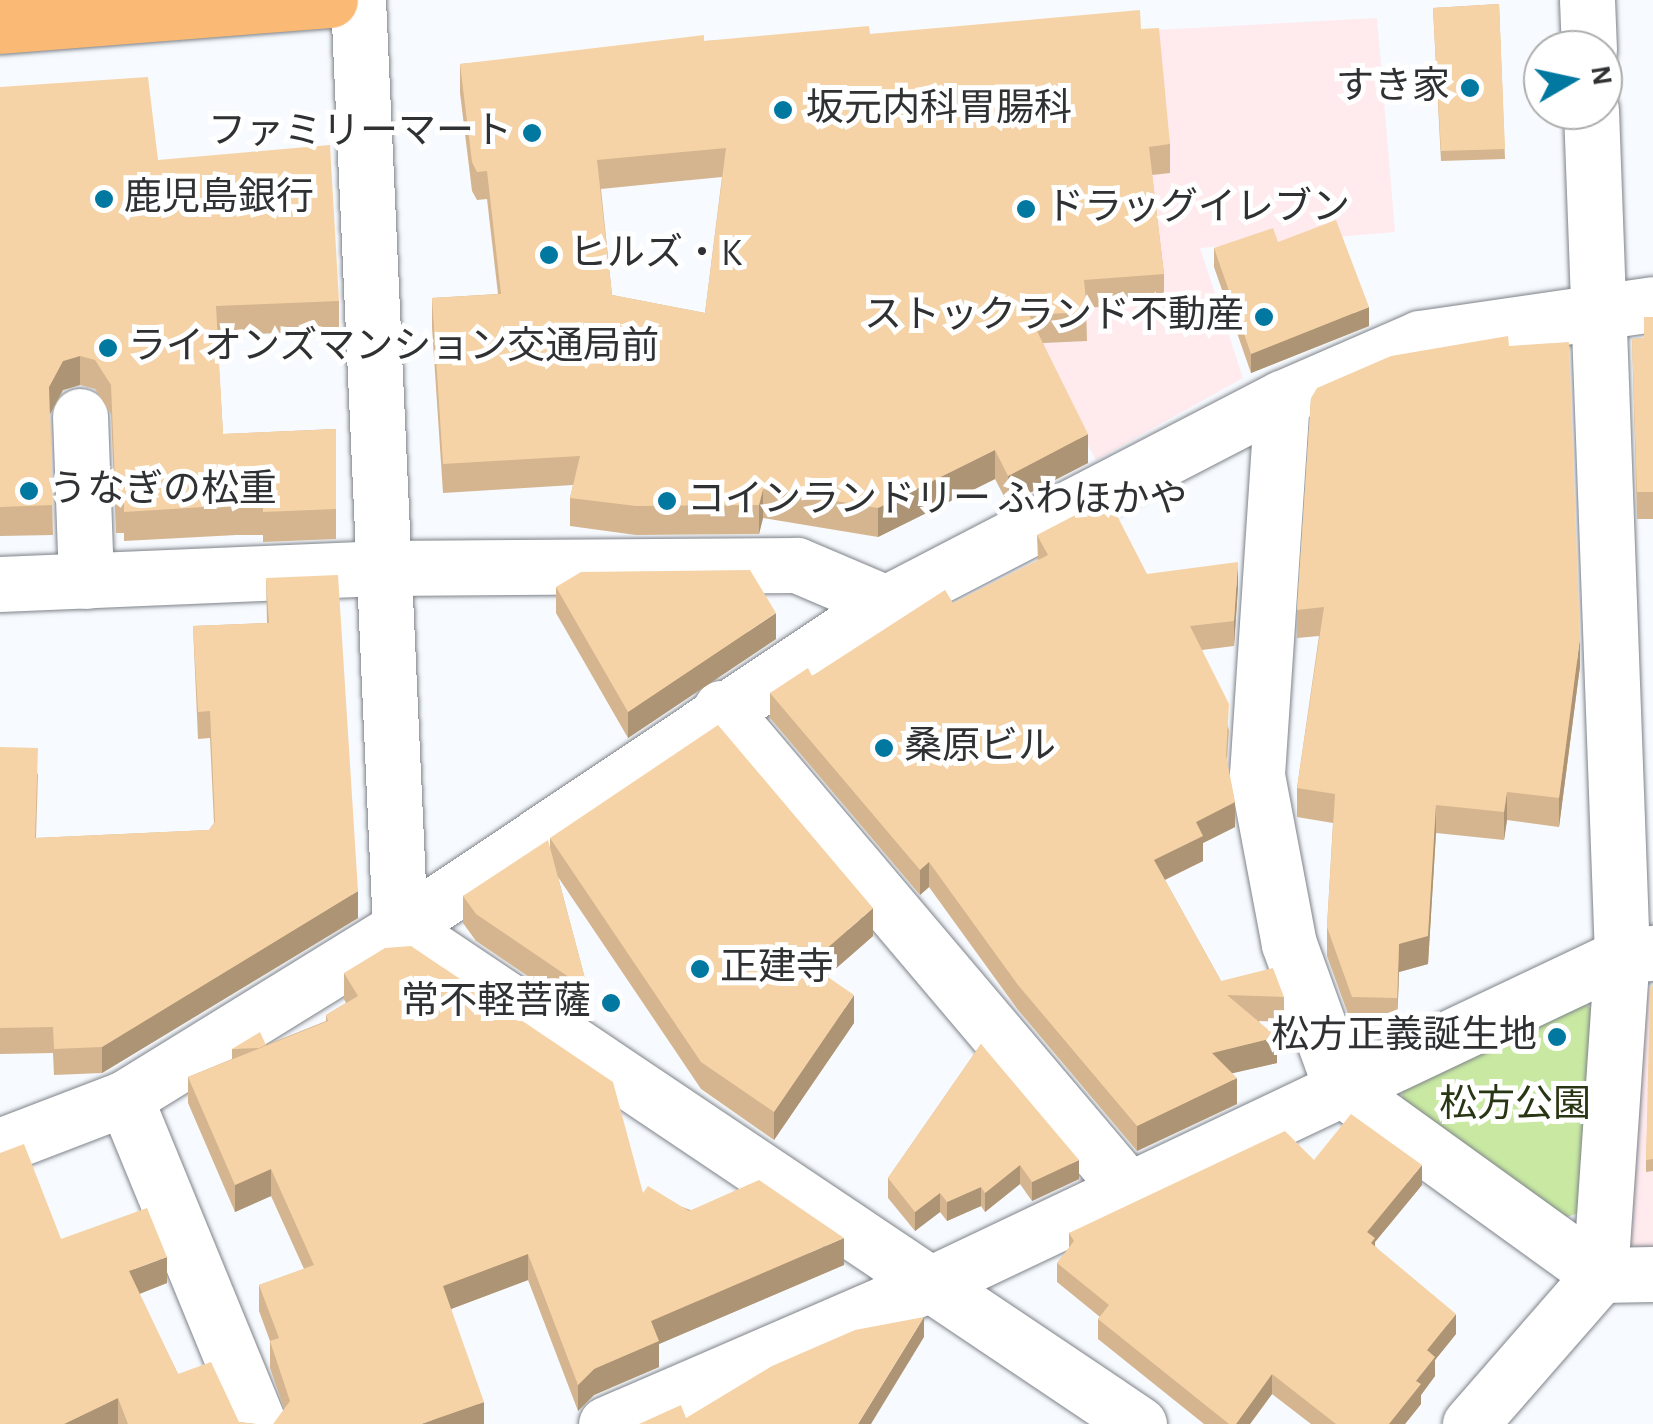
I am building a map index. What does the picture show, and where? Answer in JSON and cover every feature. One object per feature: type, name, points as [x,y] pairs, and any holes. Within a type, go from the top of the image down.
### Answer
[{"type":"main road","points":[[0,26],[330,0]]},
{"type":"street","points":[[358,0],[400,928]]},
{"type":"street","points":[[1587,0],[1588,30]]},
{"type":"street","points":[[1470,1424],[1627,1274],[1638,955],[1598,312],[1592,130]]},
{"type":"street","points":[[0,1146],[125,1098],[400,928],[722,708],[886,603],[1282,398],[1420,338],[1653,304]]},
{"type":"street","points":[[1282,398],[1257,775],[1289,944],[1341,1088],[1627,1274]]},
{"type":"street","points":[[80,416],[86,581]]},
{"type":"street","points":[[0,584],[385,568],[797,565],[886,603]]},
{"type":"street","points":[[722,708],[1129,1190]]},
{"type":"street","points":[[400,928],[1139,1424]]},
{"type":"street","points":[[637,1419],[1341,1088],[1638,955]]},
{"type":"street","points":[[125,1098],[259,1424]]},
{"type":"shaded area","points":[[1377,18],[1395,232],[1200,248],[1243,378],[1096,460],[1033,347],[913,43]]},
{"type":"shaded area","points":[[1653,986],[1653,1254],[1644,1254],[1623,1236],[1643,997]]},
{"type":"green space","name":"松方公園","points":[[1573,996],[1593,1010],[1578,1213],[1551,1223],[1403,1114],[1402,1086]]},
{"type":"building","name":"すき家","points":[[1499,4],[1505,149],[1441,151],[1433,8]]},
{"type":"building","points":[[1140,10],[1141,29],[1159,28],[1170,144],[1149,147],[1164,274],[1084,280],[1087,312],[1029,315],[1088,434],[1008,476],[995,450],[878,508],[763,489],[759,505],[636,506],[570,498],[580,456],[443,464],[432,298],[501,294],[487,171],[477,172],[472,162],[460,64],[704,35],[704,41],[869,26],[870,34]],"holes":[[[726,148],[705,313],[612,295],[597,160]]]},
{"type":"building","points":[[148,77],[158,160],[330,145],[339,301],[216,306],[223,434],[336,429],[336,509],[263,512],[263,506],[236,505],[124,512],[124,503],[116,504],[111,385],[95,360],[80,356],[63,361],[49,387],[53,505],[0,507],[0,87]]},
{"type":"building","points":[[1336,220],[1369,307],[1251,354],[1214,248],[1273,228],[1278,242]]},
{"type":"building","points":[[1644,317],[1653,317],[1653,492],[1637,492],[1632,339],[1644,338]]},
{"type":"building","points":[[1508,336],[1509,346],[1569,342],[1580,638],[1559,798],[1507,792],[1504,812],[1436,805],[1428,936],[1399,944],[1397,998],[1352,997],[1327,927],[1335,794],[1297,788],[1324,607],[1297,610],[1311,398],[1317,388],[1391,356]]},
{"type":"building","points":[[1108,498],[1147,574],[1238,562],[1234,621],[1190,626],[1229,704],[1226,755],[1235,802],[1196,822],[1203,836],[1154,860],[1221,981],[1273,968],[1284,997],[1227,995],[1277,1037],[1212,1053],[1237,1078],[1137,1126],[1018,985],[929,862],[920,870],[770,693],[808,668],[812,676],[945,590],[953,603],[1048,555],[1037,535]]},
{"type":"building","points":[[750,570],[776,613],[628,712],[556,587],[581,572]]},
{"type":"building","points":[[338,575],[358,891],[102,1047],[54,1049],[53,1027],[0,1028],[0,747],[38,748],[35,838],[209,830],[215,822],[210,711],[198,712],[193,626],[269,623],[266,578]]},
{"type":"building","points":[[718,725],[873,908],[809,964],[854,995],[774,1112],[701,1062],[550,838]]},
{"type":"building","points":[[548,840],[588,990],[476,914],[463,896]]},
{"type":"building","points":[[411,946],[613,1082],[643,1193],[648,1186],[689,1211],[759,1180],[844,1238],[651,1321],[659,1341],[594,1369],[578,1385],[528,1254],[443,1286],[484,1402],[421,1424],[273,1424],[290,1401],[270,1341],[279,1338],[259,1285],[314,1265],[271,1169],[235,1185],[188,1077],[328,1021],[326,1015],[358,996],[344,973],[385,948]]},
{"type":"building","points":[[1653,985],[1653,1159],[1646,1160],[1650,988]]},
{"type":"building","points":[[260,1032],[266,1045],[232,1049]]},
{"type":"building","points":[[981,1044],[1079,1160],[1032,1182],[1020,1165],[985,1193],[981,1187],[947,1202],[940,1193],[915,1212],[888,1178]]},
{"type":"building","points":[[1351,1114],[1422,1165],[1367,1232],[1375,1238],[1371,1243],[1456,1314],[1427,1350],[1435,1357],[1416,1381],[1421,1384],[1389,1424],[1336,1424],[1272,1374],[1236,1424],[1229,1424],[1098,1319],[1109,1305],[1057,1263],[1074,1241],[1069,1233],[1285,1131],[1314,1160]]},
{"type":"building","points":[[24,1144],[61,1239],[147,1208],[167,1257],[129,1271],[178,1374],[211,1362],[239,1422],[256,1424],[128,1424],[118,1398],[64,1424],[0,1424],[0,1153]]},
{"type":"building","points":[[924,1317],[858,1424],[639,1424],[681,1405],[686,1418],[772,1366],[855,1330]]},
{"type":"place","name":"すき家","points":[[1470,88]]},
{"type":"place","name":"坂元内科胃腸科","points":[[783,110]]},
{"type":"place","name":"ファミリーマート","points":[[532,133]]},
{"type":"place","name":"鹿児島銀行","points":[[104,199]]},
{"type":"place","name":"ドラッグイレブン","points":[[1026,209]]},
{"type":"place","name":"ヒルズ・K","points":[[549,255]]},
{"type":"place","name":"ストックランド不動産","points":[[1264,317]]},
{"type":"place","name":"ライオンズマンション交通局前","points":[[108,348]]},
{"type":"place","name":"うなぎの松重","points":[[29,491]]},
{"type":"place","name":"コインランドリー ふわほかや","points":[[667,501]]},
{"type":"place","name":"桑原ビル","points":[[884,748]]},
{"type":"place","name":"正建寺","points":[[700,969]]},
{"type":"place","name":"常不軽菩薩","points":[[611,1003]]},
{"type":"place","name":"松方正義誕生地","points":[[1557,1037]]}]
